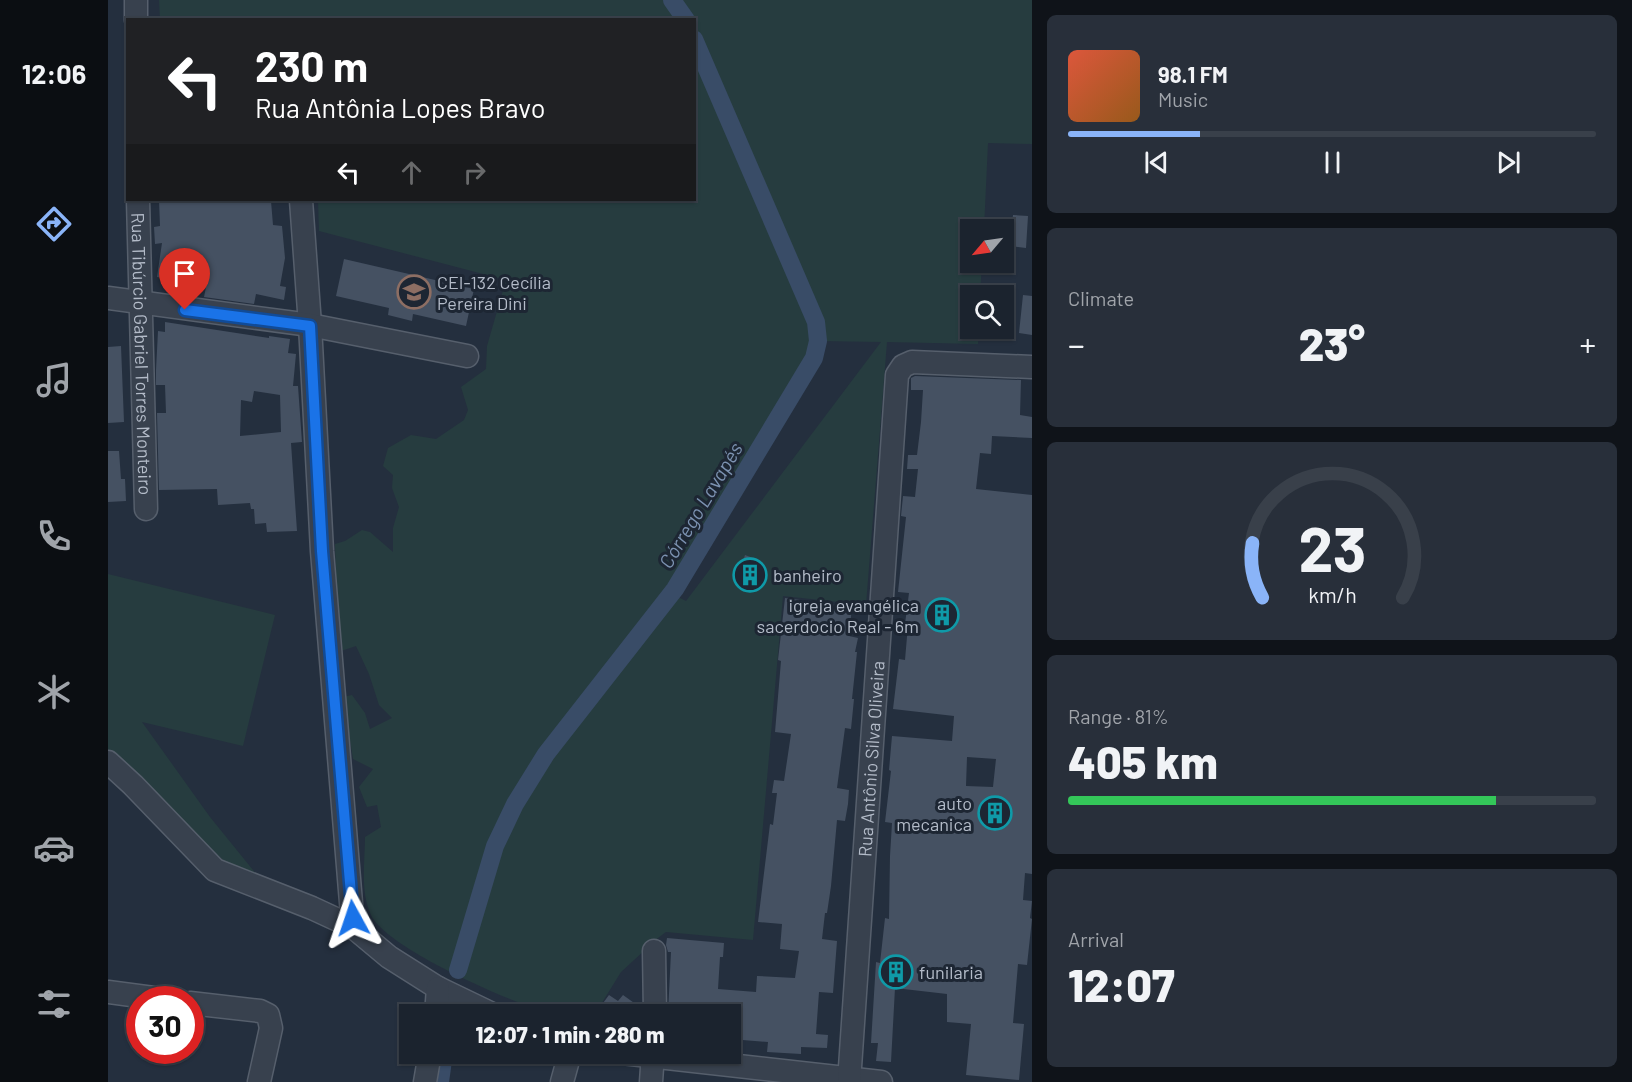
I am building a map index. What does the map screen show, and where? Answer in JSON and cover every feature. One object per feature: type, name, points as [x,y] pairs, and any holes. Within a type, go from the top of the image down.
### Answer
[{"type":"street","points":[[136,0],[136,18]]},
{"type":"street","name":"Rua Tibúrcio Gabriel Torres Monteiro","points":[[138,201],[146,509]]},
{"type":"street","points":[[301,201],[322,551],[353,927]]},
{"type":"street","points":[[108,298],[310,326],[467,356]]},
{"type":"street","name":"Rua Antônio Silva Oliveira","points":[[849,1080],[897,375],[903,366],[912,362],[1032,367]]},
{"type":"street","points":[[108,762],[133,784],[215,870],[312,908],[353,927],[389,957],[468,1004]]},
{"type":"street","points":[[654,951],[655,1004]]},
{"type":"street","points":[[438,1004],[441,989]]},
{"type":"street","points":[[108,992],[126,994]]},
{"type":"street","points":[[204,1005],[260,1011],[268,1015],[271,1028],[259,1082]]},
{"type":"street","points":[[425,1082],[428,1064]]},
{"type":"street","points":[[562,1082],[567,1064]]},
{"type":"street","points":[[651,1082],[652,1064]]},
{"type":"street","points":[[723,1064],[881,1082]]},
{"type":"green space","points":[[159,0],[1032,0],[1032,144],[988,143],[984,219],[960,219],[960,273],[981,273],[981,285],[960,285],[960,339],[978,339],[978,344],[887,342],[866,605],[783,596],[753,940],[666,932],[621,972],[601,1004],[523,1004],[480,986],[424,958],[400,943],[381,928],[371,915],[365,897],[365,837],[381,827],[377,805],[367,807],[359,787],[373,769],[353,759],[343,697],[352,695],[365,713],[370,729],[392,718],[379,705],[369,674],[356,646],[341,651],[337,617],[335,544],[345,541],[362,530],[370,532],[393,552],[393,528],[399,507],[392,488],[393,475],[383,466],[388,448],[411,435],[436,439],[464,420],[468,410],[461,387],[486,369],[487,346],[506,280],[319,231],[318,201],[696,201],[696,18],[160,18]],"holes":[[[818,341],[881,342],[686,601],[672,594],[814,358]]]},
{"type":"green space","points":[[108,574],[275,615],[243,746],[142,722],[210,817],[261,880],[227,864],[128,767],[108,752]]},
{"type":"building","points":[[159,201],[271,201],[273,225],[282,226],[285,258],[280,286],[286,287],[284,300],[256,294],[254,304],[204,297],[206,287],[157,277],[162,243],[155,244],[154,227],[160,226]]},
{"type":"building","points":[[1013,215],[1028,216],[1026,248],[1014,246]]},
{"type":"building","points":[[344,259],[474,289],[466,326],[413,314],[412,321],[388,315],[389,308],[336,296]]},
{"type":"building","points":[[1023,295],[1032,296],[1032,335],[1019,333]]},
{"type":"building","points":[[165,322],[269,338],[269,336],[290,339],[288,353],[296,354],[293,386],[298,386],[302,442],[291,443],[297,531],[267,532],[266,523],[255,524],[254,509],[251,509],[250,503],[218,505],[217,489],[159,490],[157,413],[166,413],[165,385],[156,385],[156,370],[158,331],[165,332]],"holes":[[[254,391],[280,395],[281,432],[240,436],[241,400],[252,402]]]},
{"type":"building","points":[[121,346],[124,422],[108,423],[108,347]]},
{"type":"building","points":[[915,376],[1021,380],[1020,415],[1032,417],[1032,438],[992,436],[991,454],[980,453],[976,489],[1032,495],[1032,874],[1025,873],[1023,900],[1032,901],[1030,918],[1032,919],[1027,965],[1018,964],[1013,1023],[1024,1024],[1019,1080],[966,1075],[971,1024],[947,1022],[947,994],[895,988],[891,1062],[876,1061],[878,1043],[871,1043],[876,962],[880,963],[885,918],[889,919],[892,823],[885,822],[891,771],[889,770],[892,736],[952,741],[954,716],[893,709],[899,659],[905,660],[908,625],[905,624],[909,593],[898,592],[906,517],[901,516],[903,496],[915,497],[918,469],[907,469],[908,455],[917,455],[923,390],[911,390],[911,378]],"holes":[[[967,757],[996,759],[993,787],[966,786]]]},
{"type":"building","points":[[108,451],[119,451],[121,479],[125,479],[126,501],[108,502]]},
{"type":"building","name":"banheiro","points":[[745,555],[761,561],[758,568],[764,570],[758,587],[737,580]]},
{"type":"building","points":[[785,598],[852,607],[849,636],[858,638],[855,652],[857,652],[852,699],[854,699],[851,729],[845,728],[837,788],[849,790],[848,804],[845,821],[837,820],[831,886],[822,939],[837,941],[833,993],[819,992],[816,1034],[828,1035],[827,1048],[801,1047],[801,1054],[767,1052],[768,1042],[741,1040],[741,1004],[668,1004],[671,952],[668,952],[666,945],[667,938],[724,943],[723,957],[720,957],[718,989],[756,992],[757,976],[795,978],[799,951],[780,949],[782,924],[758,922],[770,824],[773,825],[777,793],[772,793],[774,780],[784,781],[791,734],[775,732],[781,661],[778,660]]},
{"type":"building","points":[[609,995],[618,1001],[623,995],[636,1004],[602,1004]]},
{"type":"waterway","name":"Córrego Lavapés","points":[[672,0],[685,18]]},
{"type":"waterway","name":"Córrego Lavapés","points":[[458,970],[495,846],[515,804],[546,754],[675,589],[814,358],[818,341],[816,322],[696,44]]},
{"type":"waterway","name":"Córrego Lavapés","points":[[440,1082],[442,1064]]},
{"type":"place","name":"CEI-132 Cecília Pereira Dini","points":[[414,292]]},
{"type":"place","name":"banheiro","points":[[750,575]]},
{"type":"place","name":"igreja evangélica sacerdocio Real - 6m","points":[[942,615]]},
{"type":"place","name":"auto mecanica","points":[[995,813]]},
{"type":"place","name":"funilaria","points":[[896,972]]},
{"type":"route","points":[[185,310],[310,326],[322,551],[353,918]]}]
